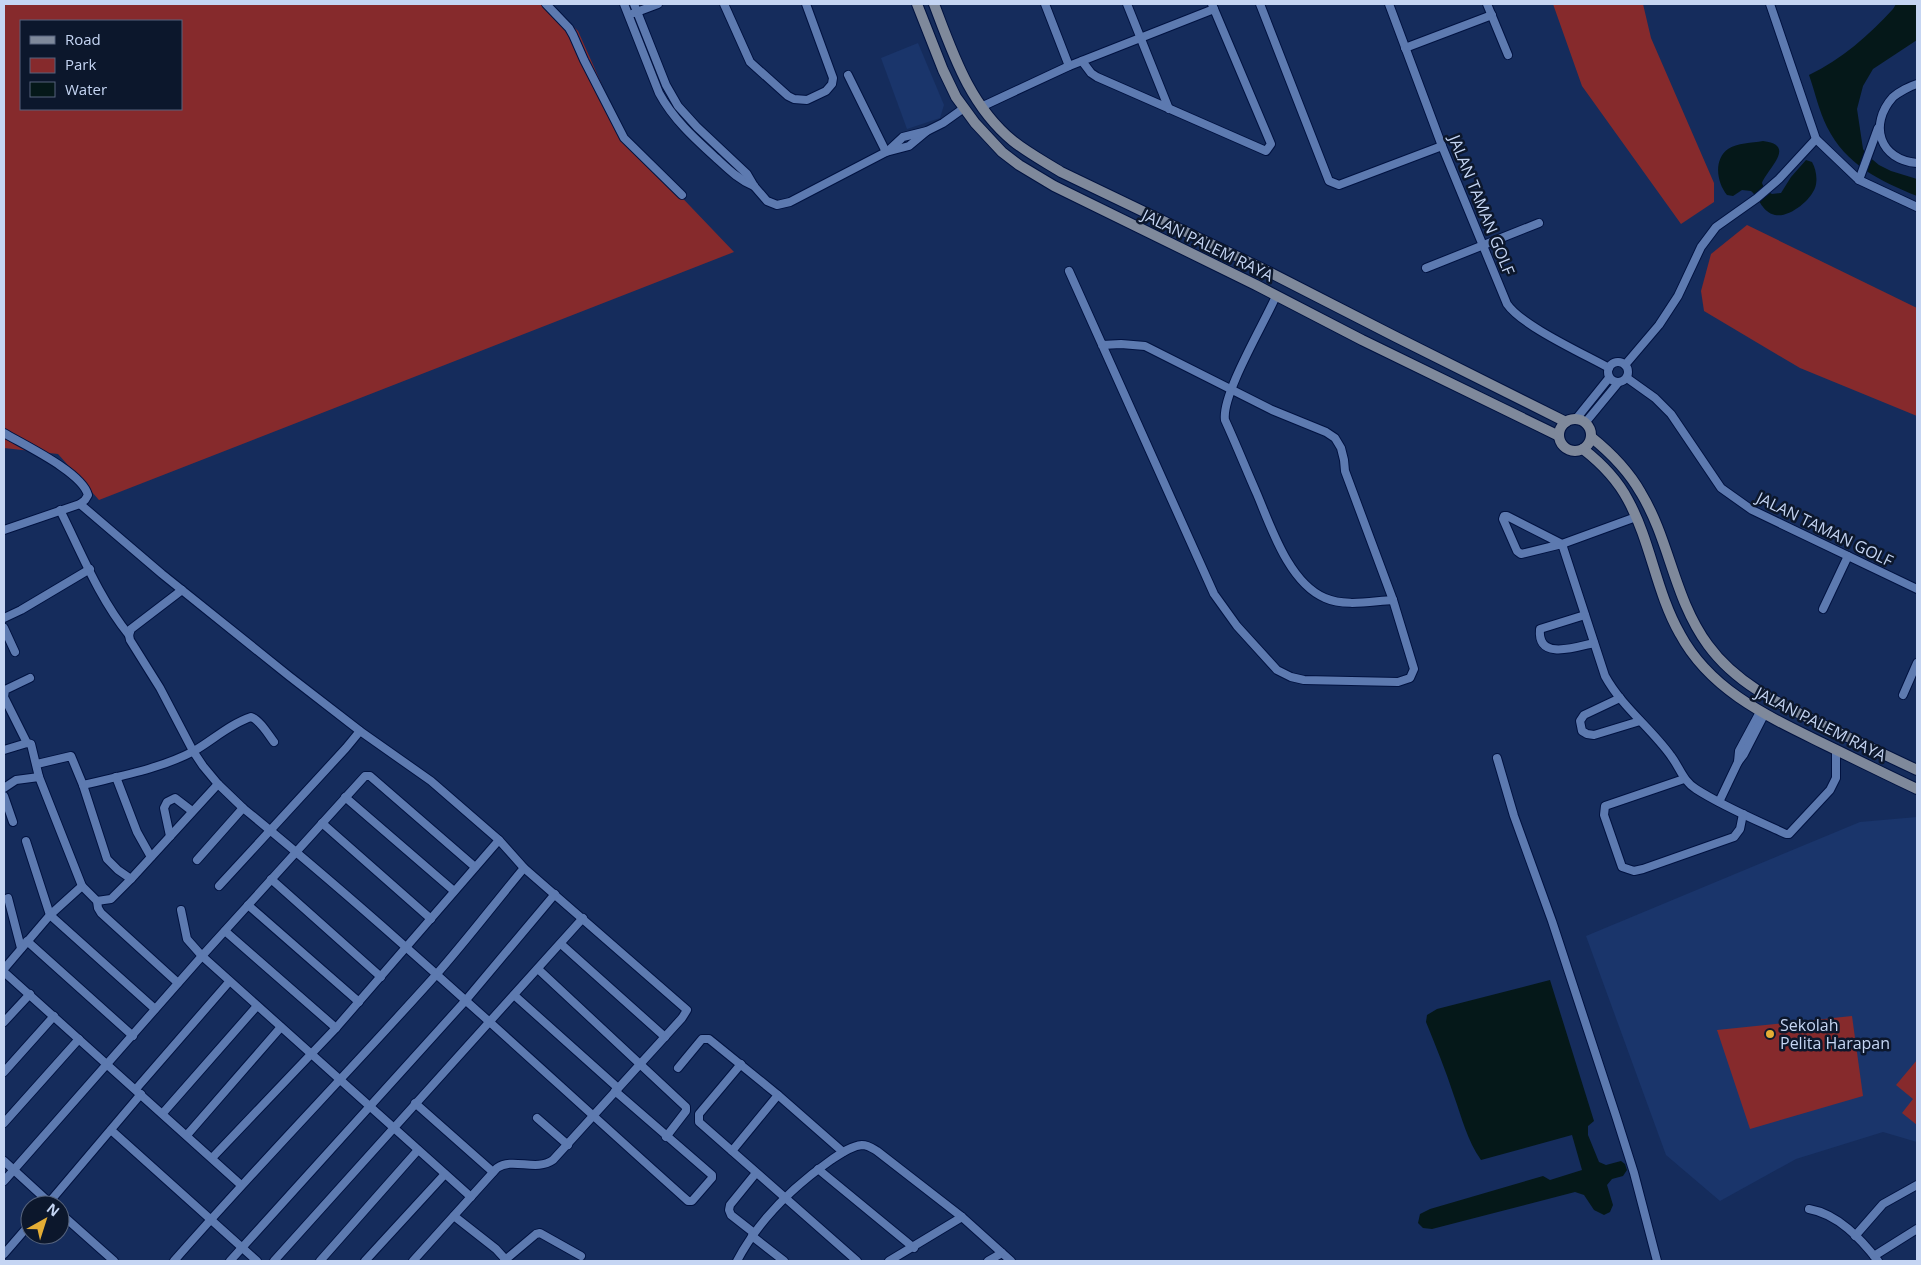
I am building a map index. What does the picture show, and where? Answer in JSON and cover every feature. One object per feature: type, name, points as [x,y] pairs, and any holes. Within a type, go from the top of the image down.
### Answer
[{"type":"street","points":[[546,4],[574,35],[584,60],[624,138],[682,195]]},
{"type":"street","points":[[624,4],[659,93],[667,107],[684,129],[698,142],[741,180],[754,186]]},
{"type":"street","points":[[634,4],[666,85],[678,106],[697,127],[748,174],[754,186],[769,202],[780,204],[790,202],[886,152],[903,137],[927,131],[944,123],[964,108]]},
{"type":"street","points":[[628,15],[658,4]]},
{"type":"street","points":[[724,4],[750,62],[788,96],[803,100],[826,91],[832,84],[833,78],[806,4]]},
{"type":"street","name":"JALAN PALEM RAYA","points":[[917,4],[943,70],[964,108],[1002,152],[1019,165],[1054,186],[1559,436]]},
{"type":"street","name":"JALAN PALEM RAYA","points":[[934,4],[956,62],[968,87],[981,107],[1011,140],[1029,154],[1061,172],[1576,421]]},
{"type":"street","points":[[1045,4],[1069,66]]},
{"type":"street","points":[[1127,4],[1169,109]]},
{"type":"street","points":[[1260,4],[1329,181],[1340,185],[1442,146]]},
{"type":"street","name":"JALAN TAMAN GOLF","points":[[1389,4],[1442,146],[1504,298],[1511,310],[1544,333],[1609,368]]},
{"type":"street","points":[[1487,4],[1508,55]]},
{"type":"street","points":[[1770,4],[1816,139],[1860,177],[1917,207]]},
{"type":"street","points":[[981,107],[1069,66],[1213,6],[1271,144],[1270,148],[1266,151],[1097,77],[1082,61]]},
{"type":"street","points":[[1406,48],[1492,15]]},
{"type":"street","points":[[848,75],[886,152]]},
{"type":"street","points":[[1860,177],[1874,144],[1883,113],[1894,96],[1917,84]]},
{"type":"street","points":[[1880,123],[1881,140],[1896,158],[1917,163]]},
{"type":"street","points":[[1625,365],[1659,325],[1678,296],[1701,247],[1716,227],[1757,198],[1816,139]]},
{"type":"street","points":[[1426,268],[1539,223]]},
{"type":"street","points":[[1069,271],[1102,345],[1214,594],[1237,626],[1276,670],[1291,677],[1304,680],[1398,682],[1407,680],[1412,676],[1414,669],[1394,600],[1345,471],[1344,460],[1335,438],[1326,432],[1272,410],[1145,346],[1102,345]]},
{"type":"street","points":[[1276,296],[1231,389],[1225,407],[1225,420],[1279,544],[1294,572],[1315,592],[1327,599],[1347,602],[1394,600]]},
{"type":"street","points":[[1576,421],[1591,431],[1591,437],[1587,446],[1573,451],[1563,446],[1559,436],[1562,426],[1576,421],[1626,378],[1628,372],[1625,365],[1616,362],[1609,368],[1609,378],[1576,421]]},
{"type":"street","points":[[1609,378],[1618,383]]},
{"type":"street","name":"JALAN TAMAN GOLF","points":[[1626,378],[1655,398],[1671,414],[1721,488],[1752,510],[1917,589]]},
{"type":"street","points":[[4,433],[60,465],[78,480],[88,495],[80,504],[4,530]]},
{"type":"street","name":"JALAN PALEM RAYA","points":[[1591,437],[1610,452],[1642,493],[1655,522],[1680,594],[1696,627],[1708,646],[1727,667],[1748,685],[1772,700],[1917,770]]},
{"type":"street","name":"JALAN PALEM RAYA","points":[[1583,449],[1597,460],[1616,481],[1629,500],[1668,610],[1694,656],[1713,678],[1762,714],[1917,789]]},
{"type":"street","points":[[80,504],[182,590],[360,731],[431,781],[499,840],[524,868],[687,1010],[685,1015],[640,1063],[594,1117],[553,1160],[545,1165],[503,1165],[493,1172],[413,1261]]},
{"type":"street","points":[[60,510],[115,618],[128,635],[160,688],[193,751],[218,784],[243,808],[407,947],[688,1201],[692,1201],[712,1176],[666,1137],[514,995]]},
{"type":"street","points":[[1636,517],[1562,544],[1521,554],[1517,551],[1503,518],[1507,516],[1562,544],[1605,676],[1613,690],[1672,757],[1684,779],[1695,789],[1719,802],[1786,834],[1792,832],[1830,790],[1836,778],[1836,750]]},
{"type":"street","points":[[1823,609],[1848,556]]},
{"type":"street","points":[[4,618],[90,569]]},
{"type":"street","points":[[128,635],[131,629],[182,590]]},
{"type":"street","points":[[1585,615],[1540,629],[1542,643],[1547,648],[1560,650],[1594,643]]},
{"type":"street","points":[[4,628],[7,644],[15,652]]},
{"type":"street","points":[[1903,695],[1917,663]]},
{"type":"street","points":[[30,678],[5,688],[4,697],[27,743],[31,744],[39,777],[82,886],[97,901],[101,913],[178,983]]},
{"type":"street","points":[[1620,698],[1584,715],[1580,721],[1582,731],[1594,735],[1640,721]]},
{"type":"street","points":[[1719,802],[1762,714]]},
{"type":"street","points":[[83,786],[145,770],[193,751],[251,717],[254,717],[274,742]]},
{"type":"street","points":[[219,886],[360,731]]},
{"type":"street","points":[[4,750],[27,743]]},
{"type":"street","points":[[36,764],[71,756],[107,859],[131,880]]},
{"type":"street","points":[[1497,758],[1514,816],[1552,921],[1616,1116],[1657,1261]]},
{"type":"street","points":[[4,1181],[202,956],[365,776],[369,775],[475,867]]},
{"type":"street","points":[[4,788],[16,780],[39,777]]},
{"type":"street","points":[[116,777],[137,832],[151,857]]},
{"type":"street","points":[[1684,779],[1605,806],[1604,815],[1622,867],[1634,871],[1643,869],[1734,837],[1740,829],[1743,814]]},
{"type":"street","points":[[97,901],[111,899],[131,880],[218,784]]},
{"type":"street","points":[[4,796],[13,822]]},
{"type":"street","points":[[170,836],[164,808],[167,802],[175,798],[192,811]]},
{"type":"street","points":[[345,798],[454,891]]},
{"type":"street","points":[[198,860],[243,808]]},
{"type":"street","points":[[322,823],[431,919]]},
{"type":"street","points":[[212,1158],[336,1028],[499,840]]},
{"type":"street","points":[[26,841],[50,915],[155,1009]]},
{"type":"street","points":[[174,1261],[242,1184],[436,974],[524,868]]},
{"type":"street","points":[[271,879],[381,977]]},
{"type":"street","points":[[82,886],[50,915],[4,970],[242,1184]]},
{"type":"street","points":[[230,1261],[466,1000],[555,894]]},
{"type":"street","points":[[8,898],[24,945],[133,1036]]},
{"type":"street","points":[[248,905],[359,1002]]},
{"type":"street","points":[[181,910],[187,939],[202,956],[471,1197]]},
{"type":"street","points":[[274,1261],[583,918]]},
{"type":"street","points":[[225,931],[336,1028]]},
{"type":"street","points":[[561,944],[665,1037]]},
{"type":"street","points":[[538,970],[640,1063],[687,1109],[666,1137]]},
{"type":"street","points":[[56,1195],[229,982]]},
{"type":"street","points":[[4,1022],[30,994]]},
{"type":"street","points":[[163,1113],[257,1006]]},
{"type":"street","points":[[4,1072],[54,1016]]},
{"type":"street","points":[[186,1135],[280,1027]]},
{"type":"street","points":[[4,1123],[79,1039]]},
{"type":"street","points":[[678,1068],[702,1040],[706,1039],[720,1047],[741,1064],[843,1152]]},
{"type":"street","points":[[741,1064],[698,1117],[701,1125],[857,1261]]},
{"type":"street","points":[[732,1151],[778,1095]]},
{"type":"street","points":[[415,1103],[493,1172]]},
{"type":"street","points":[[537,1118],[568,1145]]},
{"type":"street","points":[[110,1130],[257,1261]]},
{"type":"street","points":[[737,1261],[753,1235],[785,1199],[818,1169],[843,1152],[861,1145],[876,1151],[962,1217],[1011,1261]]},
{"type":"street","points":[[320,1261],[418,1150]]},
{"type":"street","points":[[4,1161],[40,1195]]},
{"type":"street","points":[[818,1169],[914,1248]]},
{"type":"street","points":[[756,1173],[730,1205],[729,1210],[731,1215],[784,1261]]},
{"type":"street","points":[[365,1261],[444,1174]]},
{"type":"street","points":[[1855,1236],[1883,1204],[1917,1185]]},
{"type":"street","points":[[1809,1209],[1832,1217],[1855,1236],[1876,1259],[1917,1229]]},
{"type":"street","points":[[454,1216],[496,1249],[505,1260],[540,1233],[581,1256]]},
{"type":"street","points":[[889,1261],[914,1248],[962,1217]]},
{"type":"street","points":[[70,1222],[114,1261]]},
{"type":"street","points":[[4,1254],[20,1236]]},
{"type":"street","points":[[988,1261],[1002,1253]]},
{"type":"shaded area","points":[[918,43],[944,105],[940,118],[907,129],[881,58]]},
{"type":"shaded area","name":"Sekolah Pelita Harapan","points":[[1917,817],[1917,1142],[1883,1132],[1796,1159],[1720,1201],[1666,1155],[1586,936],[1860,822]]},
{"type":"green space","points":[[4,4],[549,4],[578,31],[626,139],[734,252],[99,500],[58,454],[4,448]]},
{"type":"green space","points":[[1553,4],[1643,4],[1651,38],[1714,183],[1714,202],[1681,224],[1582,86]]},
{"type":"green space","points":[[1747,225],[1917,308],[1917,416],[1800,368],[1704,311],[1701,291],[1711,254]]},
{"type":"green space","points":[[1852,1016],[1863,1096],[1750,1129],[1717,1030]]},
{"type":"green space","points":[[1917,1060],[1917,1125],[1902,1113],[1913,1099],[1896,1085]]},
{"type":"water","points":[[1896,4],[1917,4],[1917,40],[1873,69],[1863,86],[1857,109],[1863,149],[1867,155],[1879,165],[1891,171],[1917,179],[1917,196],[1877,178],[1854,162],[1844,152],[1824,121],[1809,75],[1833,62],[1864,38],[1884,19]]},
{"type":"water","points":[[1763,141],[1773,143],[1778,147],[1779,152],[1778,158],[1762,183],[1765,190],[1772,194],[1781,193],[1791,177],[1806,160],[1812,162],[1815,168],[1815,188],[1809,198],[1798,208],[1786,214],[1775,215],[1767,211],[1751,191],[1742,190],[1733,196],[1727,195],[1719,178],[1718,165],[1723,154],[1728,149]]},
{"type":"water","points":[[1550,980],[1594,1121],[1588,1126],[1588,1135],[1599,1162],[1606,1165],[1621,1161],[1625,1164],[1627,1170],[1623,1176],[1612,1179],[1607,1185],[1613,1205],[1610,1212],[1604,1215],[1594,1210],[1584,1195],[1575,1192],[1432,1229],[1423,1228],[1418,1223],[1420,1214],[1430,1209],[1543,1176],[1550,1180],[1582,1170],[1572,1135],[1481,1160],[1468,1137],[1426,1022],[1427,1015],[1437,1009]]},
{"type":"place","name":"Sekolah Pelita Harapan","points":[[1770,1034]]}]
